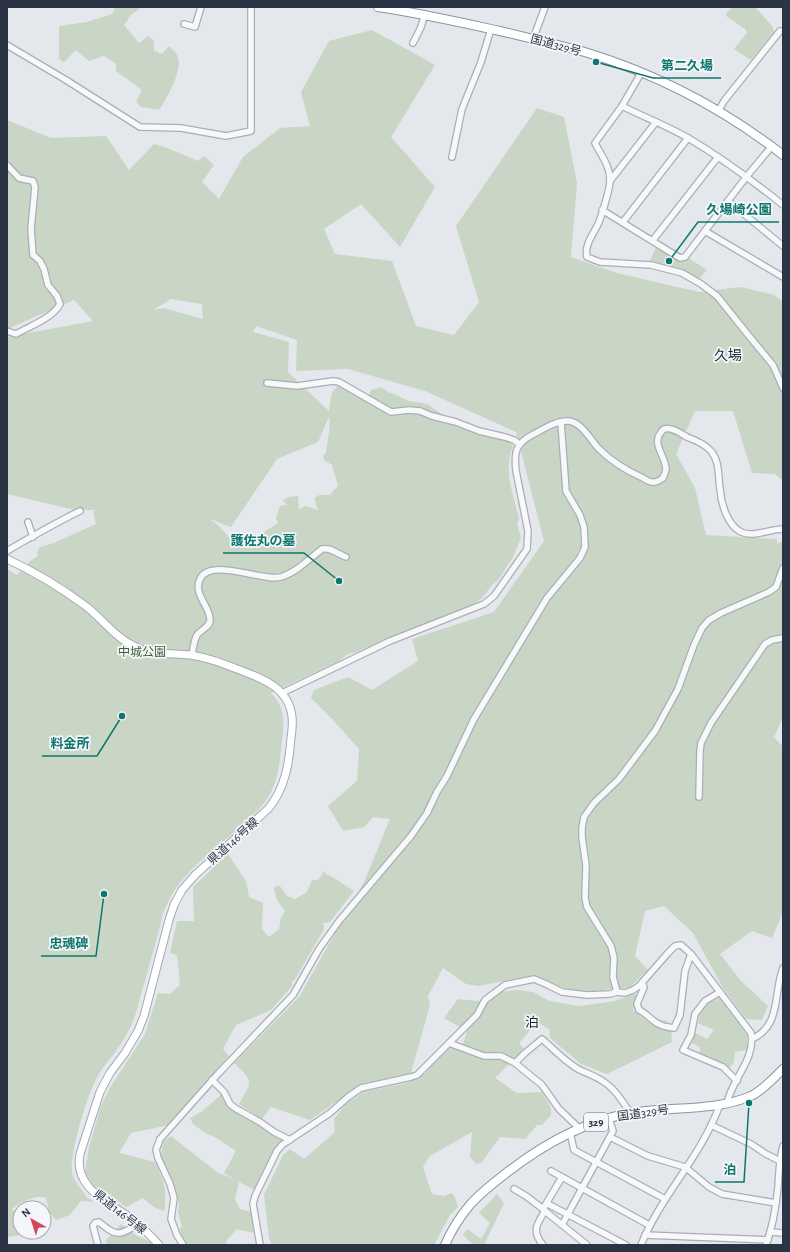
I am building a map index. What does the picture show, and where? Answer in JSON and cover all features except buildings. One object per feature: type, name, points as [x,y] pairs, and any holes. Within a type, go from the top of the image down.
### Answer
[{"type":"highway","name":"国道329号","points":[[378,7],[425,14],[588,53],[641,73],[684,92],[719,110],[783,155]]},
{"type":"highway","name":"国道329号","points":[[445,1245],[458,1221],[481,1193],[531,1155],[570,1132],[609,1118],[630,1113],[724,1104],[751,1096],[760,1090],[783,1069]]},
{"type":"main road","name":"県道146号線","points":[[7,559],[79,601],[125,642],[134,647],[158,653],[192,655],[260,677],[271,683],[282,693],[290,706],[292,724],[288,762],[282,788],[268,809],[196,875],[182,890],[174,905],[169,920],[144,1016],[138,1031],[110,1073],[100,1092],[78,1162],[81,1177],[85,1184],[138,1224],[159,1245]]},
{"type":"street","points":[[184,24],[195,26],[201,7]]},
{"type":"street","points":[[7,45],[140,127],[181,128],[226,136],[251,132],[251,7]]},
{"type":"street","points":[[533,39],[545,7]]},
{"type":"street","points":[[413,43],[421,27],[425,14]]},
{"type":"street","points":[[452,157],[462,109],[481,62],[491,29]]},
{"type":"street","points":[[719,110],[724,101],[780,31]]},
{"type":"street","points":[[610,180],[607,162],[596,143],[622,106],[641,73]]},
{"type":"street","points":[[622,106],[688,138],[718,156],[783,205]]},
{"type":"street","points":[[656,122],[610,180],[599,221],[586,246],[586,257],[600,262],[651,265],[682,273],[701,284],[717,296],[746,331],[772,365],[783,388]]},
{"type":"street","points":[[624,222],[688,138]]},
{"type":"street","points":[[602,210],[624,222],[680,258],[685,256],[746,176],[772,146]]},
{"type":"street","points":[[652,240],[718,156]]},
{"type":"street","points":[[7,165],[19,178],[33,181],[35,187],[31,229],[33,255],[40,261],[44,269],[48,285],[57,296],[60,304],[57,310],[52,314],[16,334],[7,331]]},
{"type":"street","points":[[728,200],[783,246]]},
{"type":"street","points":[[705,231],[783,277]]},
{"type":"street","points":[[267,383],[297,386],[333,381],[339,382],[391,412],[409,410],[420,411],[479,431],[505,437],[520,444]]},
{"type":"street","points":[[282,693],[390,641],[484,604],[494,596],[527,549],[528,531],[515,461],[516,450],[525,439],[561,422],[569,421],[578,425],[607,456],[634,474],[651,482],[657,482],[663,478],[666,469],[657,438],[664,429],[673,429],[704,445],[711,451],[718,466],[720,495],[734,528],[748,534],[783,530]]},
{"type":"street","points":[[183,1245],[177,1235],[171,1219],[174,1198],[156,1150],[160,1138],[212,1080],[293,995],[319,949],[339,921],[411,836],[427,813],[474,719],[547,598],[580,558],[585,546],[584,527],[580,514],[566,491],[561,422]]},
{"type":"street","points":[[7,551],[80,511]]},
{"type":"street","points":[[28,522],[33,537]]},
{"type":"street","points":[[192,655],[196,636],[210,622],[210,617],[198,590],[199,580],[202,575],[207,572],[221,570],[280,577],[300,566],[322,549],[331,549],[338,555],[346,557]]},
{"type":"street","points":[[617,992],[613,978],[614,958],[611,946],[587,908],[585,898],[586,865],[582,837],[584,817],[594,803],[620,779],[655,731],[678,689],[694,645],[702,628],[709,620],[721,612],[769,592],[776,586],[783,568]]},
{"type":"street","points":[[699,796],[701,743],[712,723],[765,644],[772,640],[783,638]]},
{"type":"street","points":[[260,1245],[253,1204],[254,1196],[277,1151],[282,1145],[330,1113],[348,1097],[361,1088],[411,1077],[417,1074],[477,1015],[485,1000],[505,985],[534,979],[562,992],[587,994],[610,994],[625,992],[633,990],[675,946],[681,944],[691,954],[751,1033],[752,1039],[743,1070],[729,1096],[686,1169],[649,1225],[640,1245]]},
{"type":"street","points":[[642,982],[644,987],[638,1004],[639,1010],[646,1013],[660,1025],[674,1028],[680,1015],[685,970],[691,954]]},
{"type":"street","points":[[752,1039],[760,1035],[774,1013],[783,968]]},
{"type":"street","points":[[720,992],[705,1001],[695,1014],[691,1035],[683,1050],[723,1067],[737,1081]]},
{"type":"street","points":[[515,1063],[542,1039],[582,1071],[588,1072],[604,1082],[613,1090],[630,1113]]},
{"type":"street","points":[[449,1043],[484,1056],[501,1056],[515,1063],[542,1084],[559,1109],[579,1128]]},
{"type":"street","points":[[212,1080],[224,1092],[230,1104],[235,1108],[290,1140]]},
{"type":"street","points":[[562,1224],[610,1137],[613,1130],[609,1118]]},
{"type":"street","points":[[712,1125],[751,1144],[780,1161]]},
{"type":"street","points":[[570,1132],[574,1150],[665,1199]]},
{"type":"street","points":[[610,1137],[648,1156],[686,1169],[715,1191],[722,1194],[776,1203]]},
{"type":"street","points":[[645,1235],[767,1242],[776,1203],[783,1146]]},
{"type":"street","points":[[551,1171],[649,1225]]},
{"type":"street","points":[[543,1245],[538,1240],[536,1226],[562,1177]]},
{"type":"street","points":[[514,1189],[526,1196],[587,1245]]},
{"type":"street","points":[[548,1204],[626,1245]]},
{"type":"street","points":[[98,1245],[93,1226],[95,1222],[99,1222],[112,1232],[118,1233],[124,1233],[138,1224]]},
{"type":"street","points":[[770,1232],[783,1233]]},
{"type":"green space","points":[[116,7],[141,7],[131,15],[124,25],[139,43],[148,36],[154,41],[154,51],[162,54],[169,46],[177,55],[179,68],[177,75],[159,110],[141,107],[136,102],[142,90],[116,71],[116,64],[104,56],[89,61],[76,50],[64,62],[59,59],[59,26],[87,22],[112,14]]},
{"type":"green space","points":[[732,7],[755,7],[773,27],[774,32],[751,60],[734,49],[747,33],[745,29],[726,16]]},
{"type":"green space","name":"中城公園","points":[[372,30],[435,65],[391,137],[435,187],[400,247],[361,204],[324,229],[335,254],[392,261],[416,326],[454,335],[479,302],[456,226],[537,108],[564,117],[577,183],[571,257],[617,273],[699,292],[741,287],[774,295],[783,301],[783,481],[775,474],[752,473],[733,411],[695,411],[676,454],[695,488],[706,535],[777,539],[777,544],[783,541],[783,717],[774,737],[783,747],[783,912],[772,938],[752,931],[720,954],[741,981],[768,1006],[762,1020],[746,1019],[723,988],[693,933],[664,906],[645,911],[635,956],[648,970],[630,987],[587,992],[564,988],[534,975],[478,986],[466,984],[443,968],[428,996],[430,1005],[411,1073],[363,1083],[310,1120],[271,1107],[262,1119],[239,1104],[247,1091],[249,1082],[245,1074],[234,1063],[299,997],[364,882],[390,819],[373,817],[364,827],[343,831],[328,806],[357,781],[359,749],[311,698],[314,690],[348,677],[372,690],[418,661],[412,639],[494,612],[544,541],[516,432],[425,391],[348,369],[296,371],[297,340],[256,326],[253,332],[289,342],[288,372],[329,411],[332,393],[345,380],[355,392],[363,392],[369,395],[371,390],[381,387],[388,392],[409,401],[427,404],[448,418],[459,419],[480,429],[508,439],[513,446],[510,455],[509,473],[519,518],[517,524],[521,538],[512,559],[499,579],[492,585],[482,598],[467,609],[418,629],[348,654],[339,661],[271,693],[282,710],[283,721],[279,767],[271,792],[256,812],[199,862],[185,876],[174,891],[163,913],[157,939],[132,1024],[120,1046],[100,1072],[86,1106],[74,1151],[72,1173],[85,1196],[94,1202],[81,1201],[70,1215],[56,1220],[52,1215],[52,1200],[38,1197],[27,1200],[12,1200],[12,1236],[7,1237],[7,569],[17,575],[30,561],[38,556],[37,552],[40,547],[54,543],[96,524],[93,511],[97,510],[75,510],[7,494],[7,337],[93,321],[74,300],[7,329],[7,120],[51,138],[106,136],[129,170],[154,144],[198,161],[204,156],[214,165],[202,182],[219,199],[243,157],[280,128],[310,126],[301,92],[329,41]],"holes":[[[171,299],[202,304],[203,319],[164,308],[153,310]],[[329,417],[326,453],[323,456],[324,460],[332,465],[338,486],[330,495],[319,495],[314,498],[318,510],[305,506],[299,509],[298,496],[288,497],[283,500],[287,505],[280,506],[276,518],[278,523],[256,537],[250,537],[236,542],[236,545],[219,526],[210,519],[231,527],[277,459],[318,442]]]},
{"type":"green space","points":[[657,245],[680,259],[687,257],[707,270],[699,279],[649,263]]},
{"type":"green space","points":[[228,854],[246,881],[249,897],[263,903],[262,929],[269,937],[279,929],[281,918],[285,911],[277,900],[274,889],[276,886],[280,886],[287,896],[295,899],[307,892],[312,880],[318,880],[324,871],[326,874],[354,891],[330,922],[323,923],[324,929],[294,981],[292,981],[292,986],[271,1010],[236,1025],[223,1049],[229,1056],[169,1125],[131,1133],[119,1153],[155,1162],[164,1186],[165,1204],[164,1211],[154,1207],[143,1198],[126,1207],[92,1184],[85,1172],[89,1147],[101,1106],[111,1086],[145,1034],[158,993],[170,994],[180,985],[177,955],[170,953],[177,921],[194,921],[193,887]]},
{"type":"green space","points":[[517,990],[533,992],[550,1001],[579,1006],[615,1001],[635,994],[637,995],[633,1010],[648,1022],[665,1020],[671,1025],[672,1042],[607,1074],[581,1064],[550,1038],[549,1029],[537,1022],[519,1043],[524,1049],[495,1078],[517,1093],[542,1092],[551,1108],[551,1115],[542,1125],[537,1125],[525,1139],[500,1137],[482,1162],[476,1164],[470,1157],[472,1132],[430,1156],[423,1167],[432,1194],[444,1196],[452,1193],[458,1207],[450,1215],[434,1245],[272,1245],[269,1238],[264,1195],[283,1155],[290,1149],[304,1159],[335,1132],[334,1119],[346,1104],[363,1092],[407,1083],[427,1072],[433,1054],[463,1044],[467,1031],[444,1018],[458,999],[487,1002],[500,992]]},
{"type":"green space","points":[[720,998],[747,1035],[747,1050],[735,1052],[734,1062],[728,1069],[721,1063],[700,1055],[700,1047],[692,1043],[695,1033],[707,1039],[714,1030],[698,1023],[702,1010]]},
{"type":"green space","points":[[223,1093],[229,1108],[284,1139],[273,1152],[255,1190],[239,1182],[235,1199],[240,1209],[252,1212],[254,1233],[237,1229],[227,1240],[225,1245],[185,1245],[180,1228],[182,1227],[178,1212],[179,1206],[174,1186],[161,1160],[162,1148],[164,1141],[171,1136],[218,1173],[234,1179],[224,1173],[236,1151],[215,1137],[205,1133],[193,1124],[190,1118],[201,1112]]},
{"type":"green space","points":[[497,1194],[504,1203],[484,1245],[473,1245],[463,1235],[467,1229],[481,1239],[490,1223],[479,1213]]},
{"type":"green space","points":[[121,1224],[137,1236],[158,1245],[107,1245],[106,1240]]},
{"type":"place","name":"第二久場","points":[[596,62]]},
{"type":"place","name":"久場崎公園","points":[[669,261]]},
{"type":"place","name":"護佐丸の墓","points":[[339,581]]},
{"type":"place","name":"料金所","points":[[122,716]]},
{"type":"place","name":"忠魂碑","points":[[104,894]]},
{"type":"place","name":"泊","points":[[749,1103]]},
{"type":"district","name":"久場","points":[[728,355]]},
{"type":"district","name":"泊","points":[[532,1022]]}]
